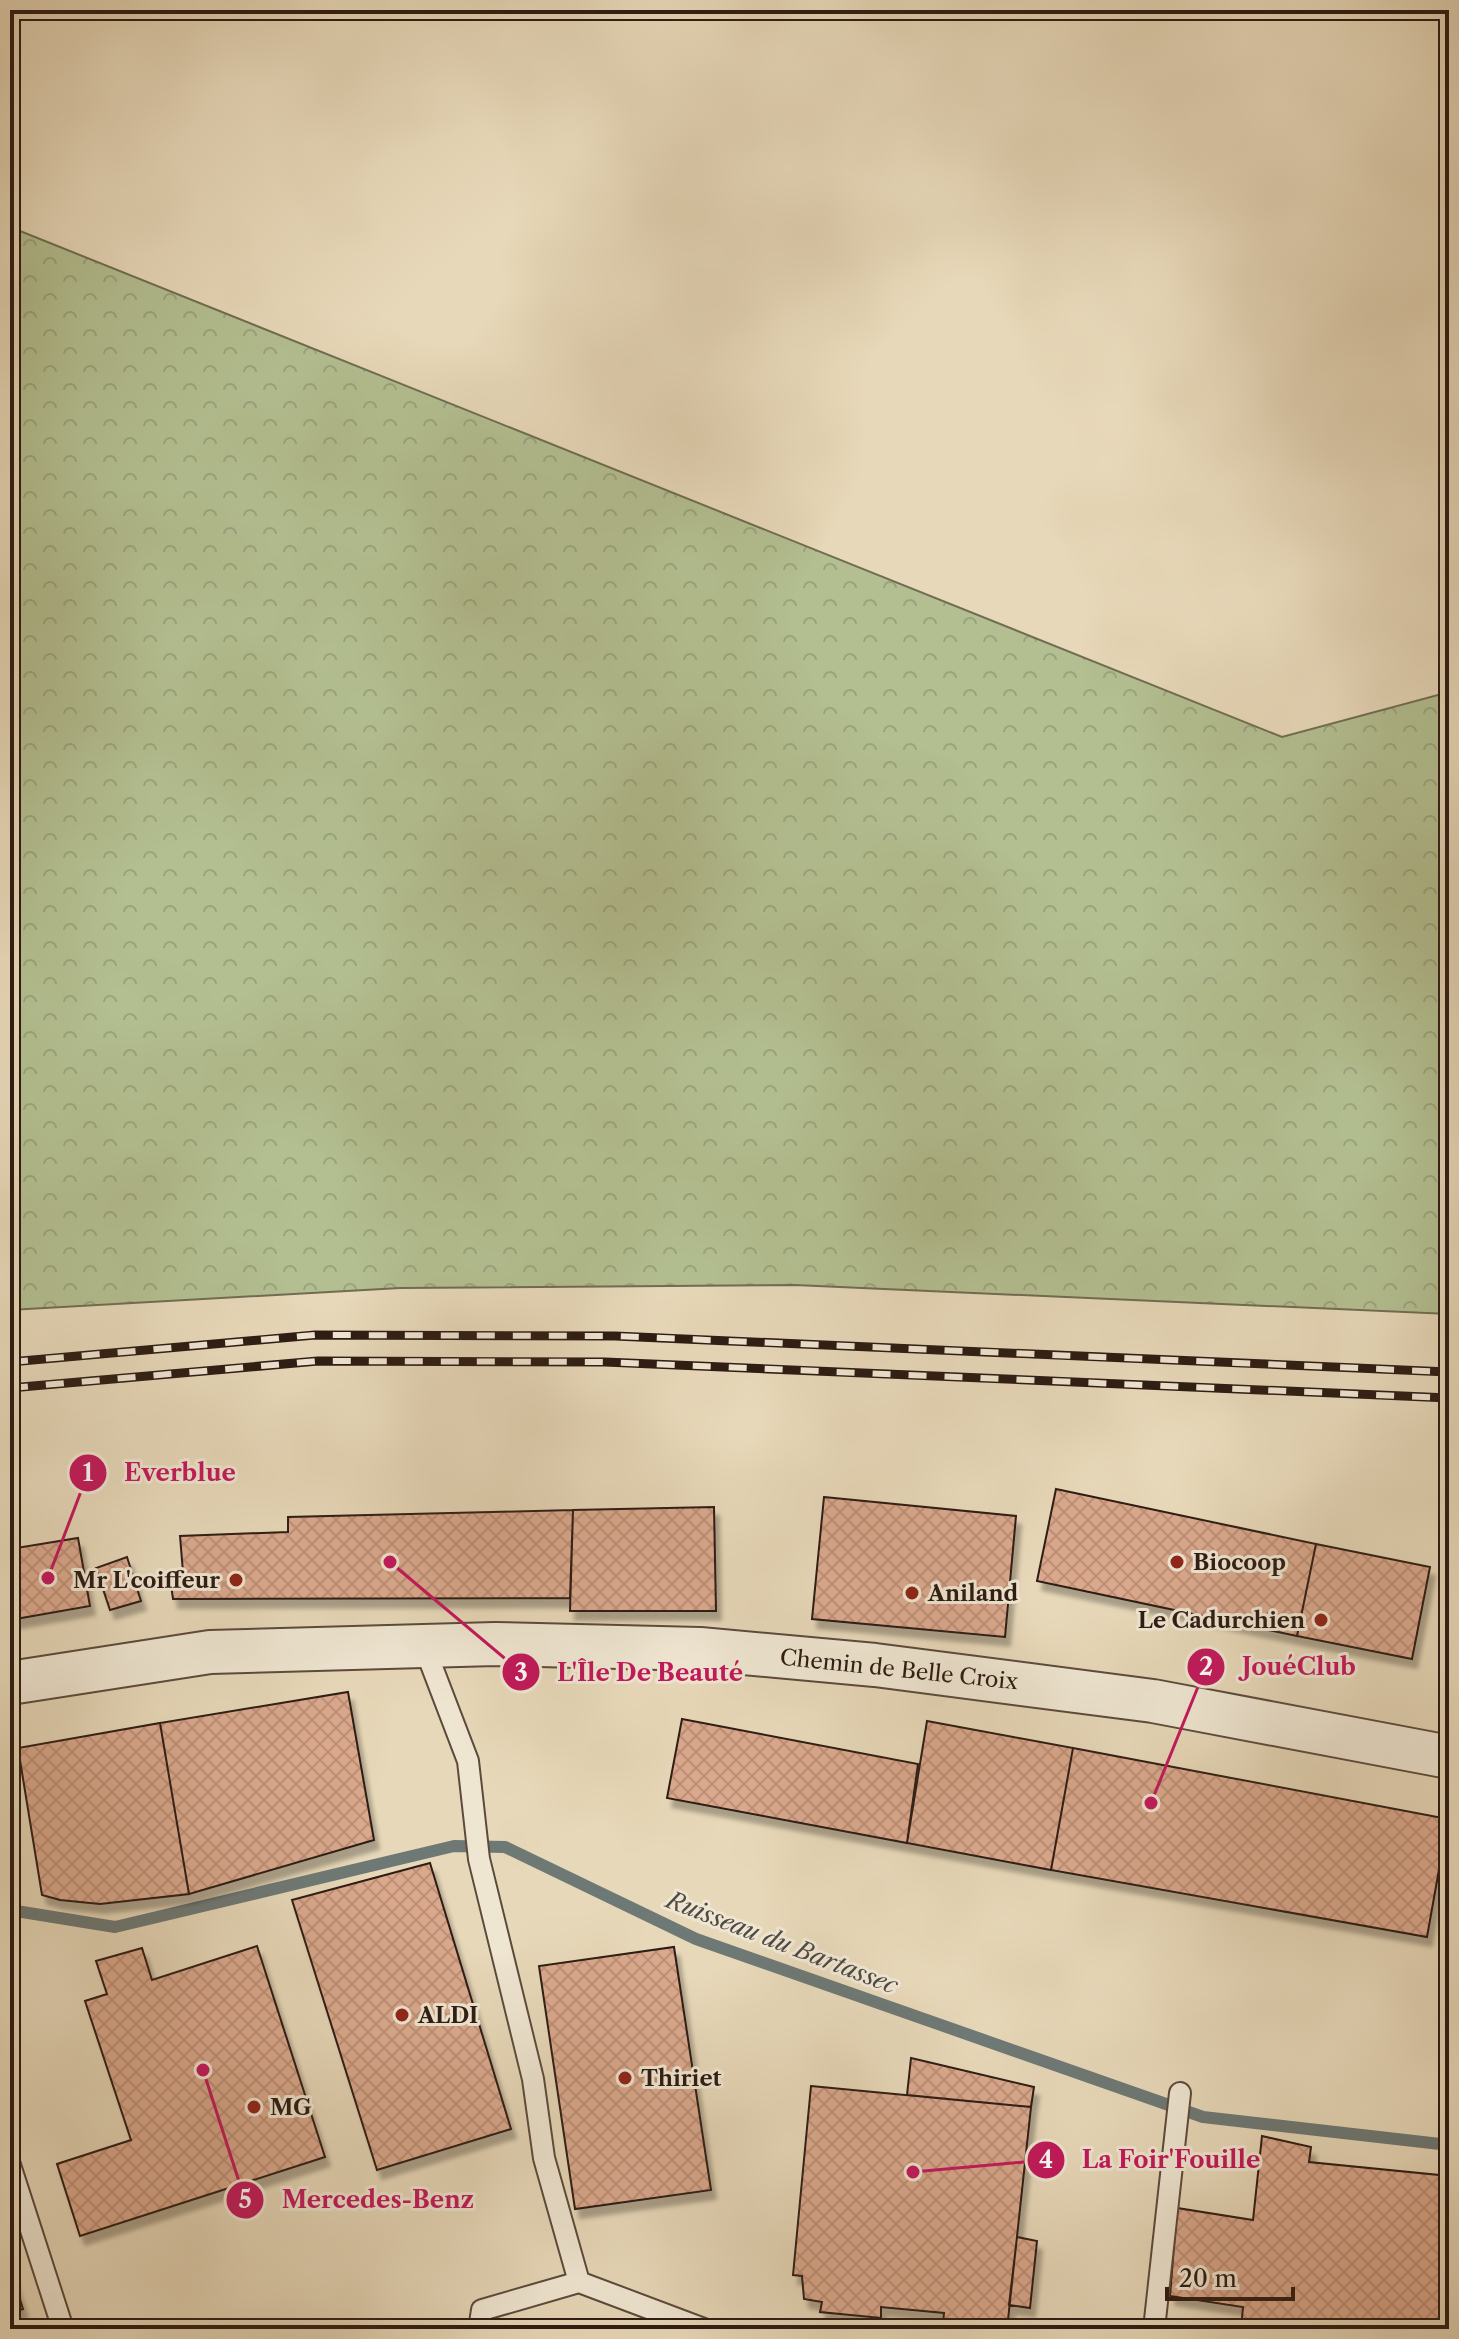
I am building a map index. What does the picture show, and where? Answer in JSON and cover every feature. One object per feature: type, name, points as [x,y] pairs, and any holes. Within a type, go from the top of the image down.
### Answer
[{"type":"street","name":"Chemin de Belle Croix","points":[[10,1683],[210,1652],[424,1646],[700,1649],[875,1665],[1153,1701],[1449,1757]]},
{"type":"lane","points":[[424,1646],[468,1761],[479,1859],[533,2079],[544,2158],[579,2282]]},
{"type":"lane","points":[[1154,2329],[1180,2093]]},
{"type":"lane","points":[[10,2165],[63,2329]]},
{"type":"lane","points":[[479,2329],[482,2310],[579,2282],[704,2329]]},
{"type":"green space","points":[[10,227],[1282,737],[1449,692],[1449,1314],[795,1285],[400,1288],[10,1310]]},
{"type":"building","name":"Biocoop","points":[[1056,1489],[1316,1544],[1297,1636],[1037,1581]]},
{"type":"building","name":"Aniland","points":[[824,1497],[1016,1516],[1005,1637],[812,1619]]},
{"type":"building","points":[[714,1507],[716,1611],[570,1611],[573,1510]]},
{"type":"building","points":[[573,1510],[570,1598],[173,1599],[171,1585],[184,1584],[180,1536],[288,1532],[288,1517]]},
{"type":"building","points":[[78,1538],[90,1606],[10,1620],[10,1549]]},
{"type":"building","points":[[1316,1544],[1430,1567],[1412,1659],[1297,1636]]},
{"type":"building","points":[[127,1557],[141,1601],[110,1610],[96,1568]]},
{"type":"building","points":[[348,1692],[374,1840],[189,1894],[160,1723]]},
{"type":"building","points":[[682,1719],[918,1764],[907,1843],[667,1798]]},
{"type":"building","points":[[927,1721],[1073,1748],[1051,1870],[907,1843]]},
{"type":"building","points":[[160,1723],[189,1894],[100,1904],[42,1895],[18,1748]]},
{"type":"building","points":[[1073,1748],[1448,1819],[1427,1937],[1051,1870]]},
{"type":"building","name":"ALDI","points":[[430,1863],[511,2129],[377,2170],[292,1900]]},
{"type":"building","points":[[257,1946],[325,2157],[80,2236],[57,2164],[131,2140],[85,2001],[107,1994],[96,1961],[142,1948],[152,1980]]},
{"type":"building","name":"Thiriet","points":[[674,1947],[711,2190],[575,2209],[539,1966]]},
{"type":"building","points":[[911,2058],[1034,2087],[1031,2107],[907,2095]]},
{"type":"building","points":[[811,2086],[1031,2107],[1007,2329],[943,2324],[944,2313],[881,2307],[881,2318],[820,2312],[822,2302],[804,2299],[802,2276],[793,2275]]},
{"type":"building","points":[[1262,2136],[1311,2147],[1309,2162],[1449,2176],[1449,2329],[1241,2329],[1243,2307],[1170,2296],[1177,2208],[1253,2220]]},
{"type":"building","points":[[1017,2237],[1037,2241],[1030,2308],[1009,2305]]},
{"type":"building","points":[[10,2268],[23,2309],[10,2313]]},
{"type":"waterway","name":"Ruisseau du Bartassec","points":[[10,1910],[115,1927],[454,1846],[505,1847],[696,1939],[1203,2117],[1449,2145]]},
{"type":"railway","points":[[10,1362],[315,1335],[615,1336],[1449,1372]]},
{"type":"railway","points":[[10,1388],[318,1361],[605,1362],[1449,1398]]},
{"type":"place","name":"L'Île De Beauté","points":[[390,1562]]},
{"type":"place","name":"Biocoop","points":[[1177,1562]]},
{"type":"place","name":"Everblue","points":[[48,1578]]},
{"type":"place","name":"Mr L'coiffeur","points":[[236,1580]]},
{"type":"place","name":"Aniland","points":[[912,1593]]},
{"type":"place","name":"Le Cadurchien","points":[[1321,1620]]},
{"type":"place","name":"JouéClub","points":[[1151,1803]]},
{"type":"place","name":"ALDI","points":[[402,2015]]},
{"type":"place","name":"Mercedes-Benz","points":[[203,2070]]},
{"type":"place","name":"Thiriet","points":[[625,2078]]},
{"type":"place","name":"MG","points":[[254,2107]]},
{"type":"place","name":"La Foir'Fouille","points":[[913,2172]]}]
